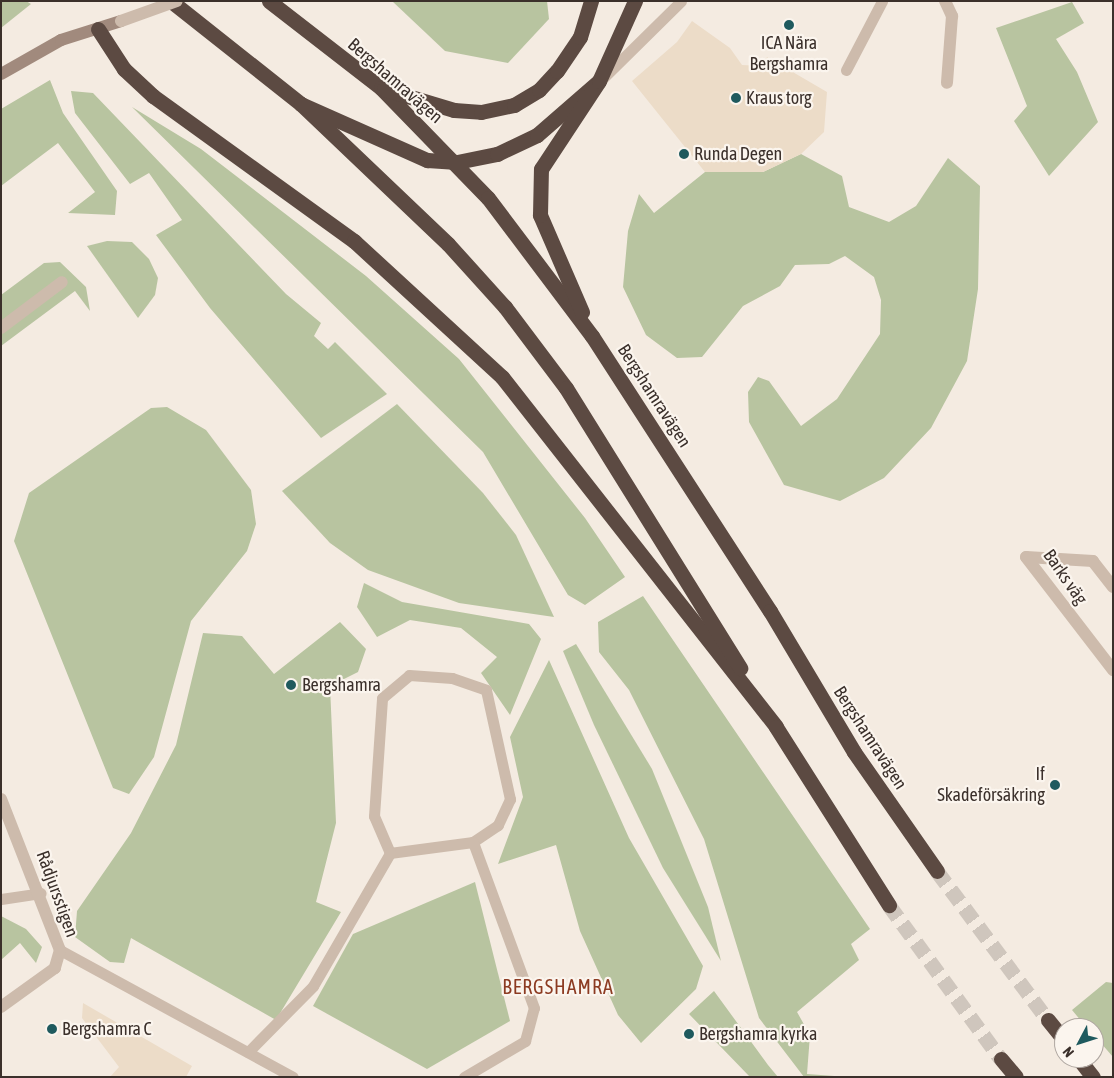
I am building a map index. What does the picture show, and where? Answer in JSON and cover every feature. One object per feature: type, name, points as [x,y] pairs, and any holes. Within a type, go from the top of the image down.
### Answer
[{"type":"highway","points":[[171,1],[301,104],[448,244],[505,307],[566,388],[776,727],[889,905]]},
{"type":"highway","name":"Bergshamravägen","points":[[269,1],[381,88],[457,162],[592,336],[770,611],[854,752],[937,871]]},
{"type":"highway","points":[[381,88],[454,110],[481,112],[514,105],[539,90],[557,71],[580,37],[591,1]]},
{"type":"highway","points":[[592,336],[540,215],[541,169],[599,82],[635,1]]},
{"type":"highway","points":[[98,30],[124,68],[153,96],[354,241],[502,377],[776,727]]},
{"type":"highway","points":[[301,104],[402,152],[457,162],[496,154],[536,134],[599,82]]},
{"type":"highway","points":[[1048,1020],[1054,1028]]},
{"type":"highway","points":[[1001,1059],[1016,1077]]},
{"type":"street","points":[[1,74],[61,40],[98,30],[177,1]]},
{"type":"street","points":[[945,1],[952,16],[947,83]]},
{"type":"street","points":[[1,328],[62,282]]},
{"type":"street","name":"Barks väg","points":[[1113,587],[1093,561],[1026,557],[1113,670]]},
{"type":"street","name":"Rådjursstigen","points":[[1,799],[41,893],[60,950],[55,968],[1,1008]]},
{"type":"lane","points":[[599,82],[681,1]]},
{"type":"lane","points":[[846,70],[882,1]]},
{"type":"lane","points":[[409,675],[452,678],[486,690],[510,799],[498,825],[473,842],[390,853],[374,816],[382,698],[409,675]]},
{"type":"lane","points":[[464,1077],[525,1041],[534,1008],[473,842]]},
{"type":"lane","points":[[248,1052],[313,986],[390,853]]},
{"type":"lane","points":[[1,899],[41,893]]},
{"type":"lane","points":[[60,950],[292,1077]]},
{"type":"green space","points":[[1,1],[26,1],[31,4],[1,28]]},
{"type":"green space","points":[[392,1],[547,1],[549,19],[508,63],[445,51]]},
{"type":"green space","points":[[1072,2],[1084,23],[1056,39],[1077,72],[1098,122],[1049,176],[1014,121],[1027,106],[996,28]]},
{"type":"green space","points":[[50,80],[63,113],[117,191],[115,215],[68,213],[95,192],[58,143],[1,186],[1,109]]},
{"type":"green space","points":[[71,91],[93,93],[286,294],[321,323],[314,336],[328,349],[335,342],[387,394],[321,438],[210,308],[156,235],[182,220],[149,173],[130,184],[75,113]]},
{"type":"green space","points":[[132,107],[201,149],[366,276],[459,359],[585,518],[625,577],[585,605],[568,595],[483,452]]},
{"type":"green space","points":[[801,154],[842,176],[849,207],[889,222],[916,206],[948,158],[980,186],[978,289],[967,361],[931,428],[884,478],[840,501],[784,485],[749,422],[748,392],[758,377],[769,381],[801,426],[837,399],[880,334],[881,300],[874,277],[845,256],[829,264],[795,265],[780,286],[743,306],[702,357],[677,358],[646,335],[623,287],[628,231],[639,194],[654,213],[705,172],[763,172]]},
{"type":"green space","points":[[107,241],[132,242],[149,259],[158,278],[155,295],[138,318],[87,246]]},
{"type":"green space","points":[[60,262],[86,287],[90,311],[75,291],[1,346],[1,295],[44,263]]},
{"type":"green space","points":[[397,404],[483,493],[516,535],[554,617],[459,603],[368,570],[330,543],[282,491]]},
{"type":"green space","points":[[167,407],[206,430],[251,490],[256,524],[247,551],[191,621],[154,757],[129,794],[113,788],[14,541],[29,493],[151,408]]},
{"type":"green space","points":[[364,583],[402,602],[529,624],[541,639],[510,715],[481,673],[497,657],[461,628],[410,620],[377,637],[357,607]]},
{"type":"green space","points":[[643,596],[870,929],[851,944],[859,960],[797,1012],[810,1035],[807,1074],[848,1077],[804,1077],[759,1018],[704,839],[629,690],[599,652],[598,622]]},
{"type":"green space","points":[[340,622],[366,649],[358,672],[330,686],[336,823],[316,902],[341,912],[276,1020],[131,938],[124,963],[110,962],[75,937],[77,911],[131,833],[176,745],[203,633],[242,636],[274,674]]},
{"type":"green space","points":[[576,644],[652,769],[708,907],[721,961],[663,868],[594,725],[563,651]]},
{"type":"green space","points":[[549,660],[629,838],[703,966],[696,989],[641,1043],[618,1015],[580,931],[556,845],[498,864],[523,797],[510,737]]},
{"type":"green space","points":[[475,882],[510,1021],[427,1069],[313,1006],[353,934]]},
{"type":"green space","points":[[1,916],[26,929],[42,947],[36,963],[20,943],[1,960]]},
{"type":"green space","points":[[1106,982],[1113,983],[1113,1057],[1104,1047],[1104,1018],[1079,1018],[1072,1010]]},
{"type":"green space","points":[[714,991],[778,1077],[750,1077],[689,1014]]},
{"type":"shaded area","name":"Kraus torg","points":[[692,21],[730,48],[742,65],[763,66],[767,57],[827,92],[824,132],[801,154],[763,172],[705,172],[632,81],[677,42]]},
{"type":"shaded area","points":[[83,1003],[192,1066],[186,1077],[110,1077],[119,1067],[82,1018]]},
{"type":"tunnel","points":[[937,871],[1048,1020]]},
{"type":"tunnel","points":[[889,905],[1001,1059]]},
{"type":"place","name":"ICA Nära Bergshamra","points":[[789,25]]},
{"type":"place","name":"Kraus torg","points":[[736,98]]},
{"type":"place","name":"Runda Degen","points":[[684,154]]},
{"type":"place","name":"Bergshamra","points":[[291,685]]},
{"type":"place","name":"If Skadeförsäkring","points":[[1055,785]]},
{"type":"place","name":"Bergshamra C","points":[[52,1029]]},
{"type":"place","name":"Bergshamra kyrka","points":[[689,1034]]},
{"type":"district","name":"BERGSHAMRA","points":[[558,986]]}]
